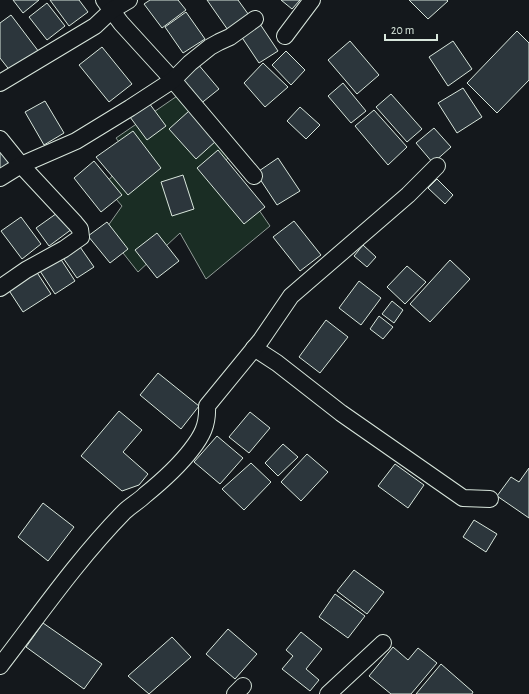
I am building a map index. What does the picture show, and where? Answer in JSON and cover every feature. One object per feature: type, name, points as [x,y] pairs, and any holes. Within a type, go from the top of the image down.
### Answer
[{"type":"street","points":[[0,83],[95,26],[108,5],[130,0]]},
{"type":"street","points":[[284,36],[312,0]]},
{"type":"street","points":[[108,5],[121,23],[173,80],[254,176]]},
{"type":"street","points":[[0,178],[21,165],[76,142],[173,80],[190,63],[218,42],[230,37],[255,19]]},
{"type":"street","points":[[0,139],[21,165],[80,229],[81,237],[64,249],[26,270],[0,288]]},
{"type":"street","points":[[0,666],[65,581],[125,511],[152,490],[191,450],[204,430],[207,419],[207,406],[254,348],[291,296],[408,195],[437,166]]},
{"type":"street","points":[[254,348],[277,363],[341,413],[463,498],[490,499]]},
{"type":"street","points":[[328,694],[383,643]]},
{"type":"green space","points":[[180,94],[235,151],[225,161],[270,226],[206,279],[180,233],[138,272],[105,230],[122,206],[104,185],[130,157],[116,138]]},
{"type":"building","points":[[13,0],[39,0],[23,13]]},
{"type":"building","points":[[50,0],[79,0],[88,12],[69,26]]},
{"type":"building","points":[[150,0],[178,0],[186,10],[162,28],[144,4]]},
{"type":"building","points":[[207,0],[238,0],[251,18],[230,33]]},
{"type":"building","points":[[281,0],[300,0],[292,9]]},
{"type":"building","points":[[409,0],[447,0],[448,1],[428,19]]},
{"type":"building","points":[[47,3],[65,26],[47,40],[29,17]]},
{"type":"building","points":[[186,12],[205,39],[183,53],[165,27]]},
{"type":"building","points":[[11,15],[39,52],[11,72],[0,58],[0,23]]},
{"type":"building","points":[[260,24],[278,51],[259,63],[241,36]]},
{"type":"building","points":[[517,31],[529,43],[529,80],[497,113],[467,83]]},
{"type":"building","points":[[350,41],[379,75],[357,94],[328,60]]},
{"type":"building","points":[[453,41],[472,69],[448,86],[429,57]]},
{"type":"building","points":[[102,47],[132,84],[109,102],[79,65]]},
{"type":"building","points":[[286,51],[305,70],[291,85],[272,65]]},
{"type":"building","points":[[197,63],[219,89],[199,105],[178,79]]},
{"type":"building","points":[[263,63],[288,87],[265,107],[244,83]]},
{"type":"building","points":[[343,83],[366,111],[351,123],[328,96]]},
{"type":"building","points":[[463,88],[482,117],[457,133],[438,103]]},
{"type":"building","points":[[391,94],[422,129],[407,142],[376,107]]},
{"type":"building","points":[[45,101],[64,133],[44,145],[25,112]]},
{"type":"building","points":[[149,103],[166,126],[147,140],[130,117]]},
{"type":"building","points":[[300,107],[320,125],[306,139],[287,121]]},
{"type":"building","points":[[374,110],[407,147],[388,165],[355,126]]},
{"type":"building","points":[[189,111],[216,141],[196,159],[169,129]]},
{"type":"building","points":[[434,128],[451,147],[433,163],[416,143]]},
{"type":"building","points":[[133,131],[161,168],[128,195],[96,157]]},
{"type":"building","points":[[0,147],[11,162],[0,170]]},
{"type":"building","points":[[218,150],[265,207],[244,224],[197,168]]},
{"type":"building","points":[[278,158],[300,191],[277,205],[256,173]]},
{"type":"building","points":[[94,161],[122,195],[101,212],[74,178]]},
{"type":"building","points":[[183,175],[194,209],[172,216],[161,182]]},
{"type":"building","points":[[437,179],[453,195],[445,204],[428,188]]},
{"type":"building","points":[[60,211],[72,229],[49,246],[36,228]]},
{"type":"building","points":[[21,217],[41,244],[22,259],[1,231]]},
{"type":"building","points":[[294,221],[321,255],[300,271],[273,237]]},
{"type":"building","points":[[107,222],[128,249],[110,263],[88,236]]},
{"type":"building","points":[[157,233],[179,261],[157,278],[135,250]]},
{"type":"building","points":[[78,244],[94,267],[77,278],[61,255]]},
{"type":"building","points":[[363,245],[376,257],[367,267],[354,256]]},
{"type":"building","points":[[60,258],[75,281],[55,294],[40,271]]},
{"type":"building","points":[[450,260],[470,279],[430,322],[410,304]]},
{"type":"building","points":[[407,266],[426,282],[405,304],[387,287]]},
{"type":"building","points":[[36,271],[51,294],[23,312],[8,289]]},
{"type":"building","points":[[359,281],[381,298],[361,325],[339,308]]},
{"type":"building","points":[[392,301],[403,310],[394,323],[382,314]]},
{"type":"building","points":[[379,316],[393,327],[383,339],[370,329]]},
{"type":"building","points":[[326,320],[348,337],[320,373],[299,357]]},
{"type":"building","points":[[158,373],[199,406],[181,429],[140,395]]},
{"type":"building","points":[[119,411],[142,430],[123,452],[148,474],[139,485],[122,491],[81,456]]},
{"type":"building","points":[[250,412],[270,428],[249,453],[229,437]]},
{"type":"building","points":[[217,436],[243,458],[220,484],[194,462]]},
{"type":"building","points":[[283,444],[298,457],[278,476],[265,463]]},
{"type":"building","points":[[307,454],[328,472],[301,501],[281,482]]},
{"type":"building","points":[[251,463],[271,482],[244,510],[222,489]]},
{"type":"building","points":[[395,464],[424,485],[408,508],[378,486]]},
{"type":"building","points":[[529,468],[529,518],[497,496],[511,477],[519,482]]},
{"type":"building","points":[[43,503],[74,527],[48,561],[18,537]]},
{"type":"building","points":[[474,520],[497,534],[486,552],[463,537]]},
{"type":"building","points":[[354,570],[384,592],[367,614],[337,591]]},
{"type":"building","points":[[335,594],[365,616],[348,638],[319,617]]},
{"type":"building","points":[[43,623],[102,664],[84,689],[26,647]]},
{"type":"building","points":[[228,629],[257,654],[235,679],[206,654]]},
{"type":"building","points":[[301,632],[322,649],[306,669],[319,680],[310,691],[282,669],[293,656],[286,650]]},
{"type":"building","points":[[172,637],[191,657],[149,694],[128,676]]},
{"type":"building","points":[[393,647],[408,660],[418,648],[437,663],[411,694],[391,694],[369,676]]},
{"type":"building","points":[[441,664],[473,692],[472,694],[416,694]]}]
